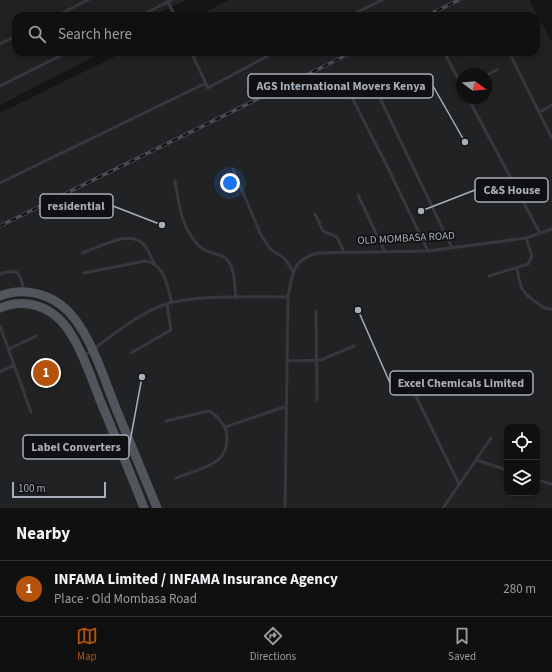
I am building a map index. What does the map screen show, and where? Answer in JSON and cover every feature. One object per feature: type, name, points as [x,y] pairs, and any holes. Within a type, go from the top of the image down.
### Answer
[{"type":"main road","points":[[0,296],[15,292],[25,292],[44,296],[61,305],[76,321],[94,355],[157,508]]},
{"type":"main road","points":[[0,308],[15,303],[35,305],[45,309],[62,322],[84,361],[144,508]]},
{"type":"lane","points":[[64,12],[88,0]]},
{"type":"lane","points":[[147,12],[172,0]]},
{"type":"lane","points":[[357,12],[382,0]]},
{"type":"lane","points":[[168,1],[172,12]]},
{"type":"lane","points":[[0,44],[12,38]]},
{"type":"lane","points":[[0,86],[60,56]]},
{"type":"lane","points":[[193,56],[208,88],[268,56]]},
{"type":"lane","points":[[446,56],[456,75]]},
{"type":"lane","points":[[511,56],[552,138]]},
{"type":"lane","points":[[492,72],[497,70]]},
{"type":"lane","points":[[0,183],[206,83]]},
{"type":"lane","points":[[347,88],[428,251]]},
{"type":"lane","points":[[378,94],[452,248]]},
{"type":"lane","points":[[471,104],[540,233]]},
{"type":"lane","points":[[540,112],[552,105]]},
{"type":"lane","points":[[233,169],[261,234],[270,249],[284,258],[293,271]]},
{"type":"lane","points":[[175,181],[183,222],[196,243],[202,248],[222,256],[230,263],[236,298]]},
{"type":"lane","points":[[358,195],[385,252]]},
{"type":"lane","points":[[315,214],[323,232],[337,237],[344,252]]},
{"type":"lane","name":"OLD MOMBASA ROAD","points":[[285,508],[288,297],[293,271],[299,261],[306,256],[317,253],[428,251],[452,248],[526,238],[552,229]]},
{"type":"lane","points":[[82,252],[130,238],[137,240],[145,246],[154,263],[161,270],[172,303]]},
{"type":"lane","points":[[488,276],[528,264],[531,259],[526,238]]},
{"type":"lane","points":[[84,273],[145,261],[154,263]]},
{"type":"lane","points":[[517,268],[519,284],[527,296],[547,309],[552,309]]},
{"type":"lane","points":[[0,274],[13,270],[19,274],[25,292]]},
{"type":"lane","points":[[84,361],[94,355],[150,311],[167,304],[236,298],[288,297]]},
{"type":"lane","points":[[131,353],[171,330],[167,304]]},
{"type":"lane","points":[[316,311],[317,400]]},
{"type":"lane","points":[[0,326],[32,412]]},
{"type":"lane","points":[[8,349],[36,336]]},
{"type":"lane","points":[[288,361],[317,361],[354,346]]},
{"type":"lane","points":[[0,372],[14,365]]},
{"type":"lane","points":[[408,380],[459,484]]},
{"type":"lane","points":[[225,427],[287,406]]},
{"type":"lane","points":[[166,421],[208,411],[216,415],[225,427],[228,442],[225,452],[218,462],[176,478]]},
{"type":"lane","points":[[443,508],[491,438]]},
{"type":"lane","points":[[476,460],[504,469]]},
{"type":"lane","points":[[540,481],[552,484]]},
{"type":"shaded area","points":[[0,0],[186,0],[161,12],[12,12],[12,56],[95,56],[0,105]]},
{"type":"shaded area","points":[[229,0],[529,0],[536,12],[205,12]]},
{"type":"shaded area","points":[[540,20],[552,42],[552,508],[0,508],[0,113],[116,56],[540,56]]},
{"type":"railway","points":[[434,12],[459,0]]},
{"type":"railway","points":[[0,226],[345,56]]},
{"type":"place","name":"AGS International Movers Kenya","points":[[465,142]]},
{"type":"place","name":"C&S House","points":[[421,211]]},
{"type":"place","name":"residential","points":[[162,225]]},
{"type":"place","name":"Excel Chemicals Limited","points":[[358,310]]},
{"type":"place","name":"INFAMA Limited / INFAMA Insurance Agency","points":[[46,373]]},
{"type":"place","name":"Label Converters","points":[[142,377]]}]
